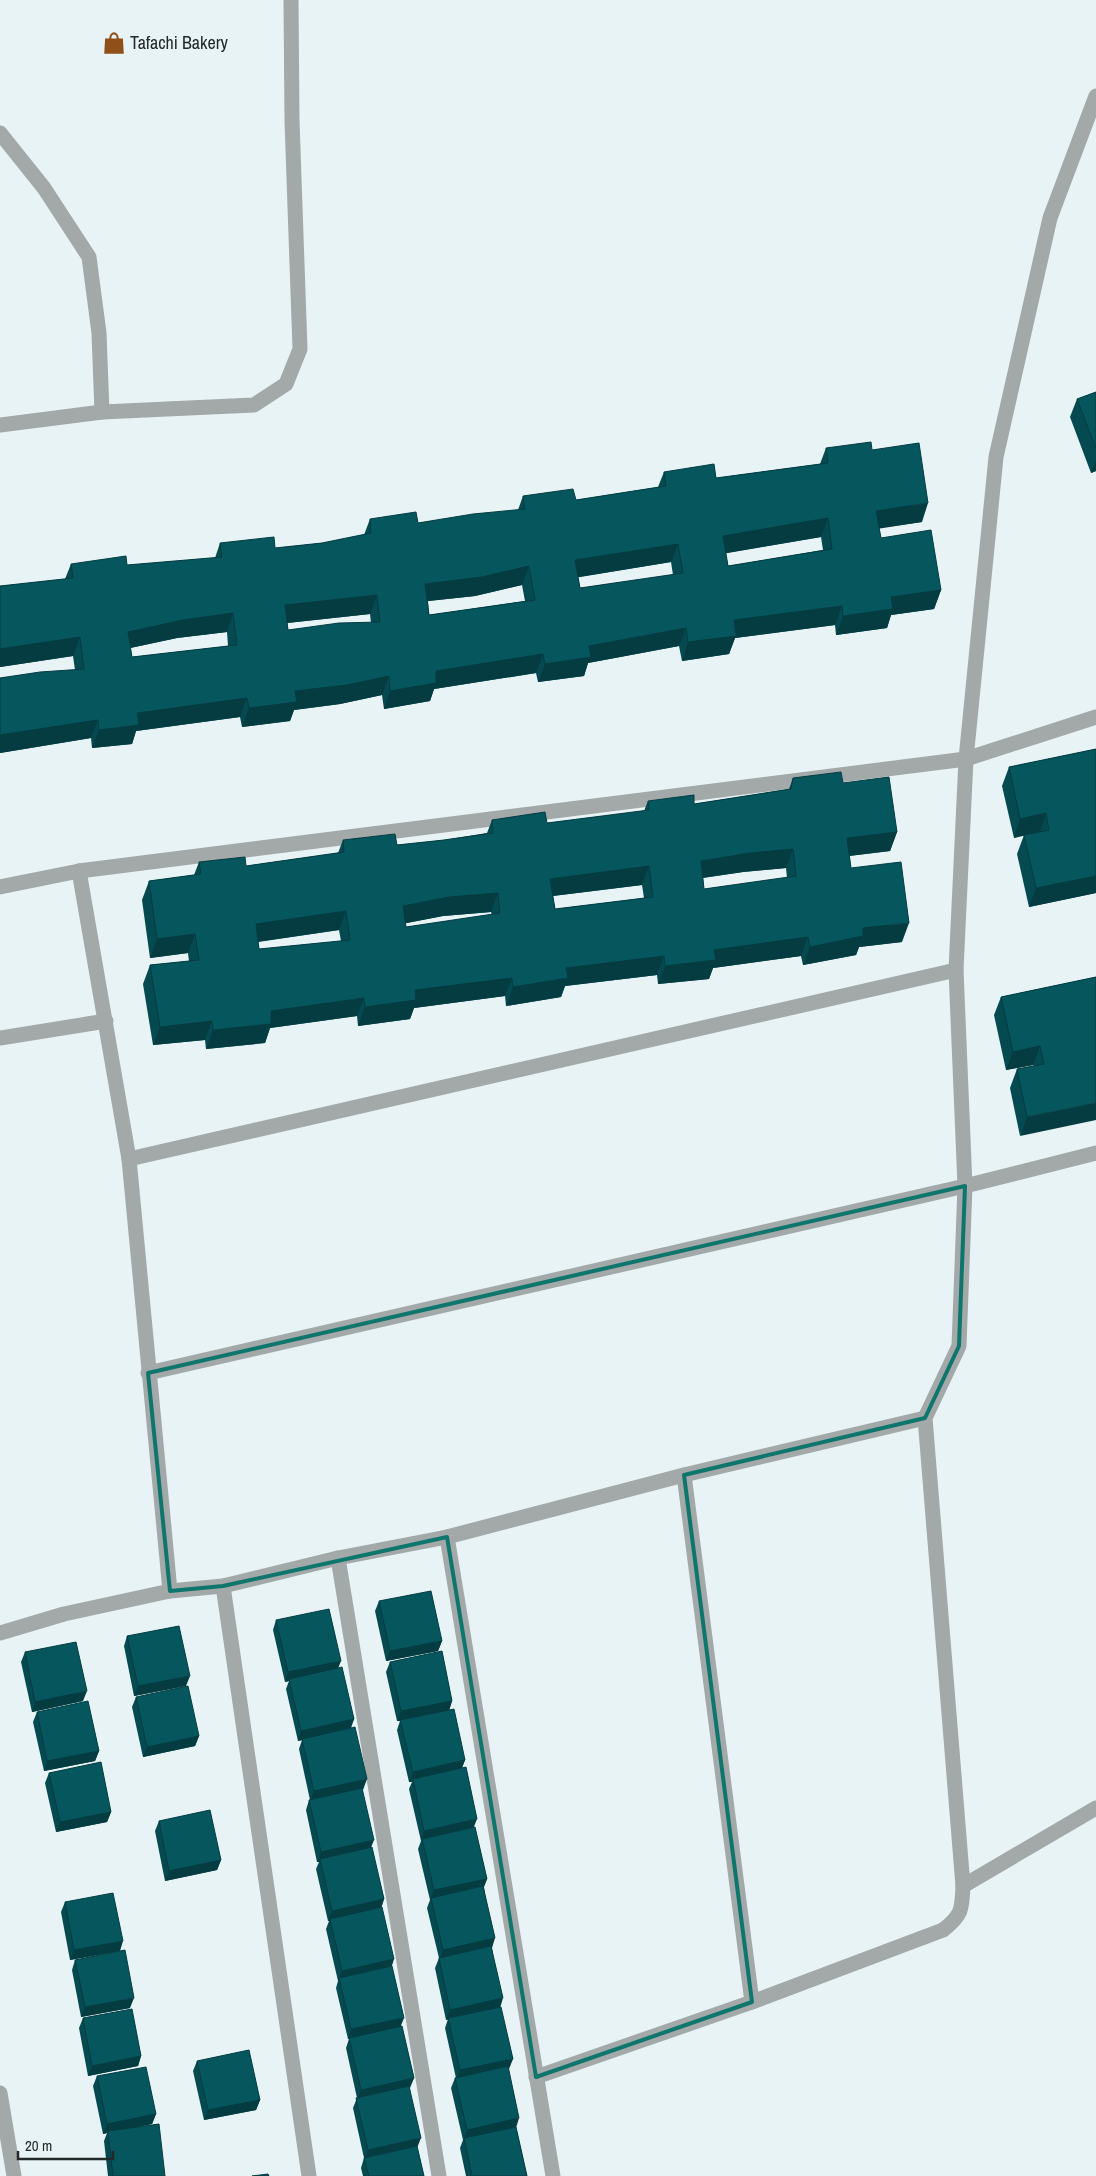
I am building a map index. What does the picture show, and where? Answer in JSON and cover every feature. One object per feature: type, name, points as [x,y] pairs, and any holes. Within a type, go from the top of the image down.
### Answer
[{"type":"street","points":[[0,425],[102,412],[254,404],[286,384],[300,349],[291,0]]},
{"type":"street","points":[[536,2077],[752,2002],[943,1930],[957,1919],[963,1904],[925,1418],[958,1346],[965,1186],[956,970],[966,759],[996,457],[1050,218],[1096,96]]},
{"type":"street","points":[[0,133],[44,188],[89,257],[99,333],[102,412]]},
{"type":"street","points":[[0,888],[78,871],[966,759],[1096,717]]},
{"type":"street","points":[[78,871],[129,1158],[170,1591]]},
{"type":"street","points":[[129,1158],[956,970]]},
{"type":"street","points":[[0,1038],[106,1021]]},
{"type":"street","points":[[148,1373],[965,1186],[1096,1153]]},
{"type":"street","points":[[0,1633],[64,1614],[170,1591],[223,1586],[338,1558],[447,1537],[684,1475],[925,1418]]},
{"type":"street","points":[[684,1475],[752,2002]]},
{"type":"street","points":[[447,1537],[553,2176]]},
{"type":"street","points":[[338,1558],[439,2176]]},
{"type":"street","points":[[223,1586],[309,2176]]},
{"type":"street","points":[[963,1886],[1096,1808]]},
{"type":"street","points":[[0,2093],[14,2176]]},
{"type":"highlighted area","points":[[965,1186],[959,1346],[925,1418],[684,1475],[752,2002],[536,2077],[447,1537],[223,1586],[170,1591],[148,1373]]},
{"type":"building","points":[[1096,392],[1096,449],[1077,399]]},
{"type":"building","points":[[871,442],[872,450],[919,443],[928,503],[876,511],[881,538],[931,530],[941,590],[891,597],[893,609],[843,616],[842,606],[734,620],[736,636],[688,642],[686,628],[589,646],[591,657],[545,664],[543,654],[436,671],[436,683],[390,691],[389,676],[347,685],[295,691],[297,702],[249,708],[247,698],[137,713],[139,725],[99,730],[98,720],[0,735],[0,678],[40,672],[84,669],[80,637],[0,649],[0,586],[73,578],[71,564],[126,556],[127,565],[222,557],[220,543],[274,537],[275,548],[322,543],[371,533],[370,519],[416,512],[418,523],[473,514],[525,509],[523,496],[573,489],[576,500],[666,486],[664,472],[714,464],[716,478],[828,463],[826,448]],"holes":[[[828,518],[832,549],[728,566],[723,536]],[[678,544],[683,573],[580,588],[575,560]],[[529,566],[535,600],[429,615],[425,584],[482,577]],[[377,595],[380,622],[339,623],[288,630],[285,605]],[[233,613],[237,645],[132,657],[128,632],[183,620]]]},
{"type":"building","points":[[1096,749],[1096,876],[1036,888],[1024,835],[1049,830],[1046,813],[1020,819],[1009,767]]},
{"type":"building","points":[[841,772],[843,783],[889,777],[897,832],[847,838],[851,868],[901,862],[909,923],[863,928],[863,936],[810,947],[808,937],[714,950],[716,960],[665,966],[664,956],[566,968],[568,978],[513,987],[512,978],[415,990],[416,1000],[365,1007],[364,998],[271,1011],[271,1024],[213,1030],[212,1021],[160,1027],[150,965],[199,960],[195,934],[157,939],[149,881],[201,874],[199,862],[245,857],[246,866],[344,852],[343,840],[395,834],[397,845],[444,840],[493,833],[492,820],[545,812],[547,823],[649,810],[648,801],[694,795],[694,804],[791,789],[793,778]],"holes":[[[793,849],[796,876],[704,889],[701,861],[750,853]],[[649,866],[653,897],[555,909],[550,879]],[[498,893],[500,913],[406,927],[403,906],[449,897]],[[346,911],[350,940],[259,949],[256,924]]]},
{"type":"building","points":[[1096,977],[1096,1103],[1027,1117],[1017,1069],[1044,1064],[1040,1046],[1013,1052],[1001,997]]},
{"type":"building","points":[[431,1591],[442,1641],[390,1651],[379,1601]]},
{"type":"building","points":[[329,1609],[341,1661],[288,1672],[276,1620]]},
{"type":"building","points":[[179,1626],[190,1676],[138,1686],[127,1636]]},
{"type":"building","points":[[76,1642],[87,1691],[35,1702],[25,1652]]},
{"type":"building","points":[[442,1651],[452,1701],[401,1711],[390,1662]]},
{"type":"building","points":[[342,1667],[354,1719],[301,1731],[289,1679]]},
{"type":"building","points":[[188,1686],[199,1736],[147,1747],[136,1697]]},
{"type":"building","points":[[88,1701],[99,1751],[47,1761],[37,1712]]},
{"type":"building","points":[[454,1709],[465,1760],[413,1772],[400,1720]]},
{"type":"building","points":[[355,1727],[367,1779],[314,1791],[302,1739]]},
{"type":"building","points":[[101,1762],[111,1812],[60,1822],[49,1773]]},
{"type":"building","points":[[466,1767],[477,1819],[424,1831],[413,1779]]},
{"type":"building","points":[[362,1788],[374,1840],[321,1852],[309,1800]]},
{"type":"building","points":[[210,1810],[221,1860],[169,1871],[159,1821]]},
{"type":"building","points":[[475,1827],[487,1879],[434,1890],[422,1839]]},
{"type":"building","points":[[372,1847],[384,1899],[332,1911],[320,1859]]},
{"type":"building","points":[[483,1886],[495,1938],[443,1950],[431,1898]]},
{"type":"building","points":[[113,1893],[123,1941],[74,1950],[65,1902]]},
{"type":"building","points":[[382,1907],[394,1959],[342,1971],[330,1919]]},
{"type":"building","points":[[491,1946],[503,1998],[450,2010],[439,1958]]},
{"type":"building","points":[[125,1950],[134,1998],[85,2007],[75,1960]]},
{"type":"building","points":[[392,1966],[404,2018],[351,2029],[339,1978]]},
{"type":"building","points":[[501,2007],[513,2059],[460,2070],[448,2018]]},
{"type":"building","points":[[132,2009],[141,2056],[92,2066],[83,2018]]},
{"type":"building","points":[[402,2026],[414,2078],[361,2090],[349,2038]]},
{"type":"building","points":[[249,2050],[260,2100],[208,2110],[197,2061]]},
{"type":"building","points":[[508,2066],[519,2118],[467,2130],[455,2078]]},
{"type":"building","points":[[146,2067],[156,2114],[107,2124],[97,2076]]},
{"type":"building","points":[[409,2086],[421,2138],[368,2150],[356,2098]]},
{"type":"building","points":[[159,2124],[165,2176],[113,2176],[108,2131]]},
{"type":"building","points":[[516,2127],[527,2176],[472,2176],[464,2138]]},
{"type":"building","points":[[417,2146],[424,2176],[369,2176],[364,2158]]},
{"type":"building","points":[[268,2174],[269,2176],[252,2176]]},
{"type":"place","name":"Tafachi Bakery","points":[[114,43]]}]
